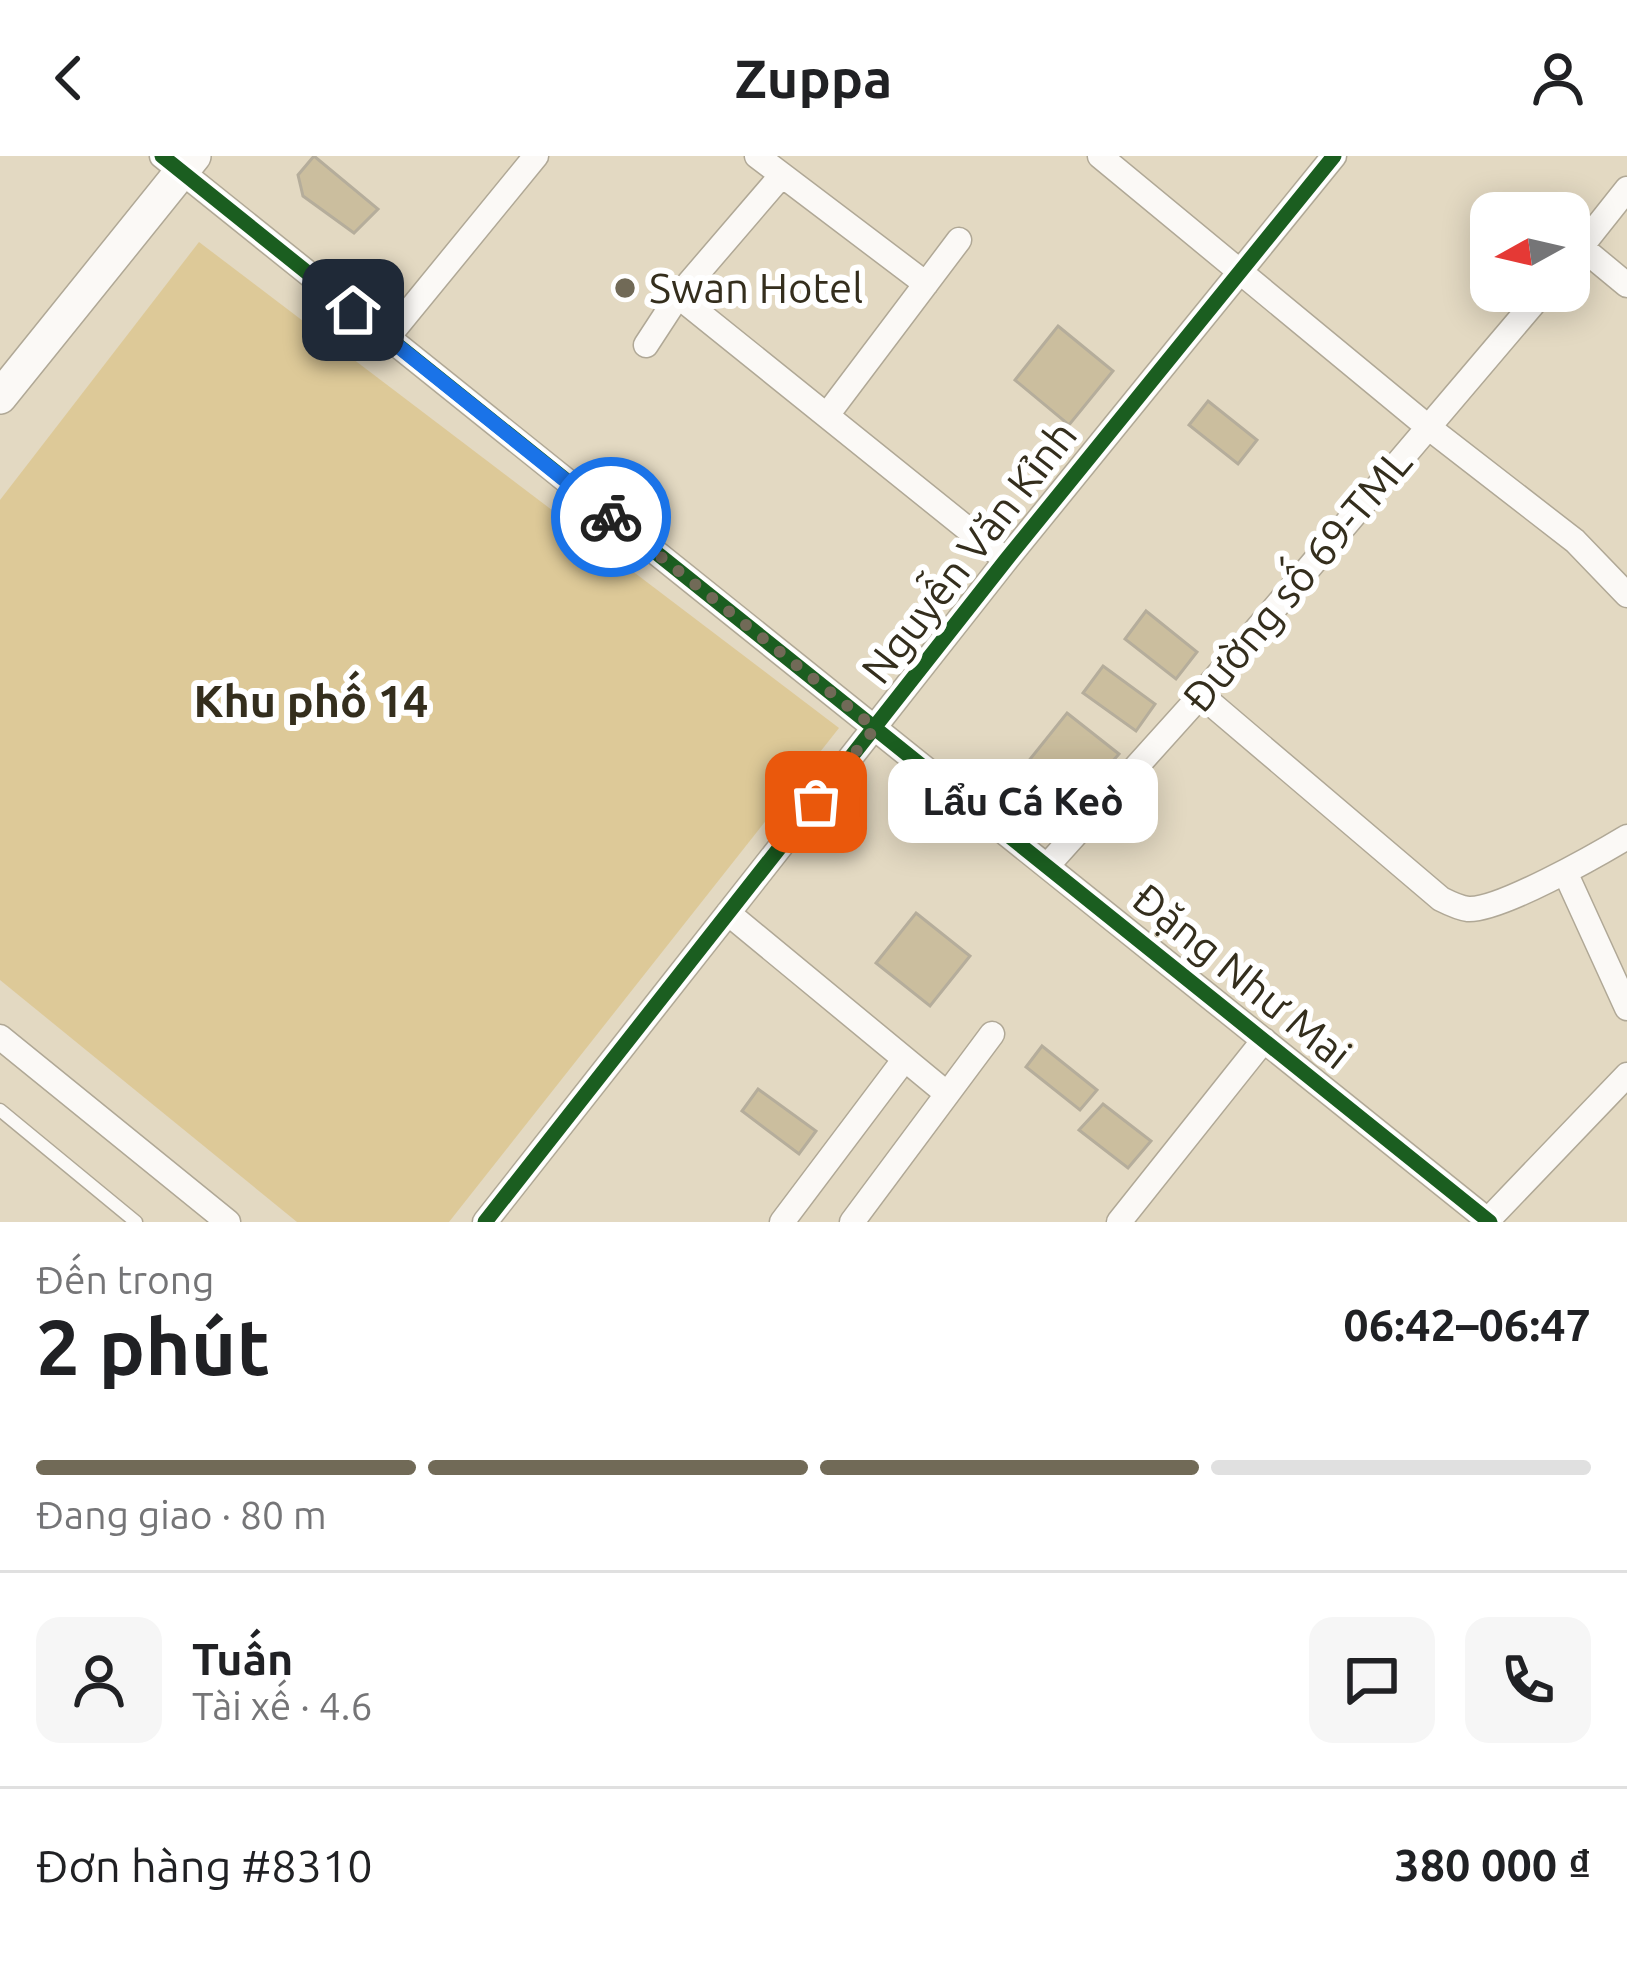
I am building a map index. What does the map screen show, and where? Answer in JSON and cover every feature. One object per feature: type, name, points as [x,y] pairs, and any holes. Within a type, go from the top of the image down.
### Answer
[{"type":"street","points":[[388,338],[536,156]]},
{"type":"street","points":[[758,156],[926,284]]},
{"type":"street","points":[[1100,156],[1575,542],[1627,595]]},
{"type":"street","name":"Nguyễn Văn Kỉnh","points":[[485,1222],[1006,560],[1334,156]]},
{"type":"street","points":[[0,397],[179,161]]},
{"type":"street","name":"Đặng Như Mai","points":[[179,161],[388,338],[1489,1221]]},
{"type":"street","points":[[646,345],[679,296],[781,176]]},
{"type":"street","points":[[1590,242],[1618,217],[1627,189]]},
{"type":"street","points":[[827,415],[958,240]]},
{"type":"street","points":[[1590,264],[1627,285]]},
{"type":"street","points":[[679,296],[1006,560]]},
{"type":"street","name":"Đường số 69-TML","points":[[1047,866],[1201,695],[1526,312]]},
{"type":"street","points":[[1201,695],[1456,906],[1485,906],[1565,872],[1627,838]]},
{"type":"street","points":[[1565,872],[1627,1008]]},
{"type":"street","points":[[728,913],[946,1093]]},
{"type":"street","points":[[852,1222],[992,1034]]},
{"type":"street","points":[[0,1036],[219,1221]]},
{"type":"street","points":[[1119,1222],[1264,1040]]},
{"type":"street","points":[[782,1222],[904,1060]]},
{"type":"street","points":[[1489,1221],[1627,1075]]},
{"type":"lane","points":[[0,1110],[136,1222]]},
{"type":"shaded area","points":[[199,242],[839,728],[449,1222],[297,1222],[0,980],[0,500]]},
{"type":"building","points":[[314,156],[378,209],[354,233],[303,196],[298,175]]},
{"type":"building","points":[[1058,326],[1113,371],[1069,425],[1015,380]]},
{"type":"building","points":[[1208,401],[1257,440],[1238,464],[1189,425]]},
{"type":"building","points":[[1146,611],[1197,652],[1176,679],[1125,639]]},
{"type":"building","points":[[1103,666],[1155,704],[1136,731],[1083,693]]},
{"type":"building","points":[[1067,713],[1119,754],[1085,792],[1061,796],[1023,768]]},
{"type":"building","points":[[916,913],[970,956],[930,1006],[876,963]]},
{"type":"building","points":[[1042,1046],[1097,1090],[1080,1110],[1026,1067]]},
{"type":"building","points":[[758,1089],[816,1131],[799,1154],[742,1111]]},
{"type":"building","points":[[1103,1104],[1151,1141],[1128,1168],[1079,1130]]},
{"type":"cycle path","points":[[162,156],[1490,1222]]},
{"type":"cycle path","points":[[485,1222],[1006,560],[1334,156]]},
{"type":"way so far","points":[[611,517],[875,728],[816,802]]},
{"type":"place","name":"Swan Hotel","points":[[625,288]]},
{"type":"place","name":"Lẩu Cá Keò","points":[[816,802]]},
{"type":"district","name":"Khu phố 14","points":[[311,701]]},
{"type":"route","points":[[353,310],[611,517]]}]
